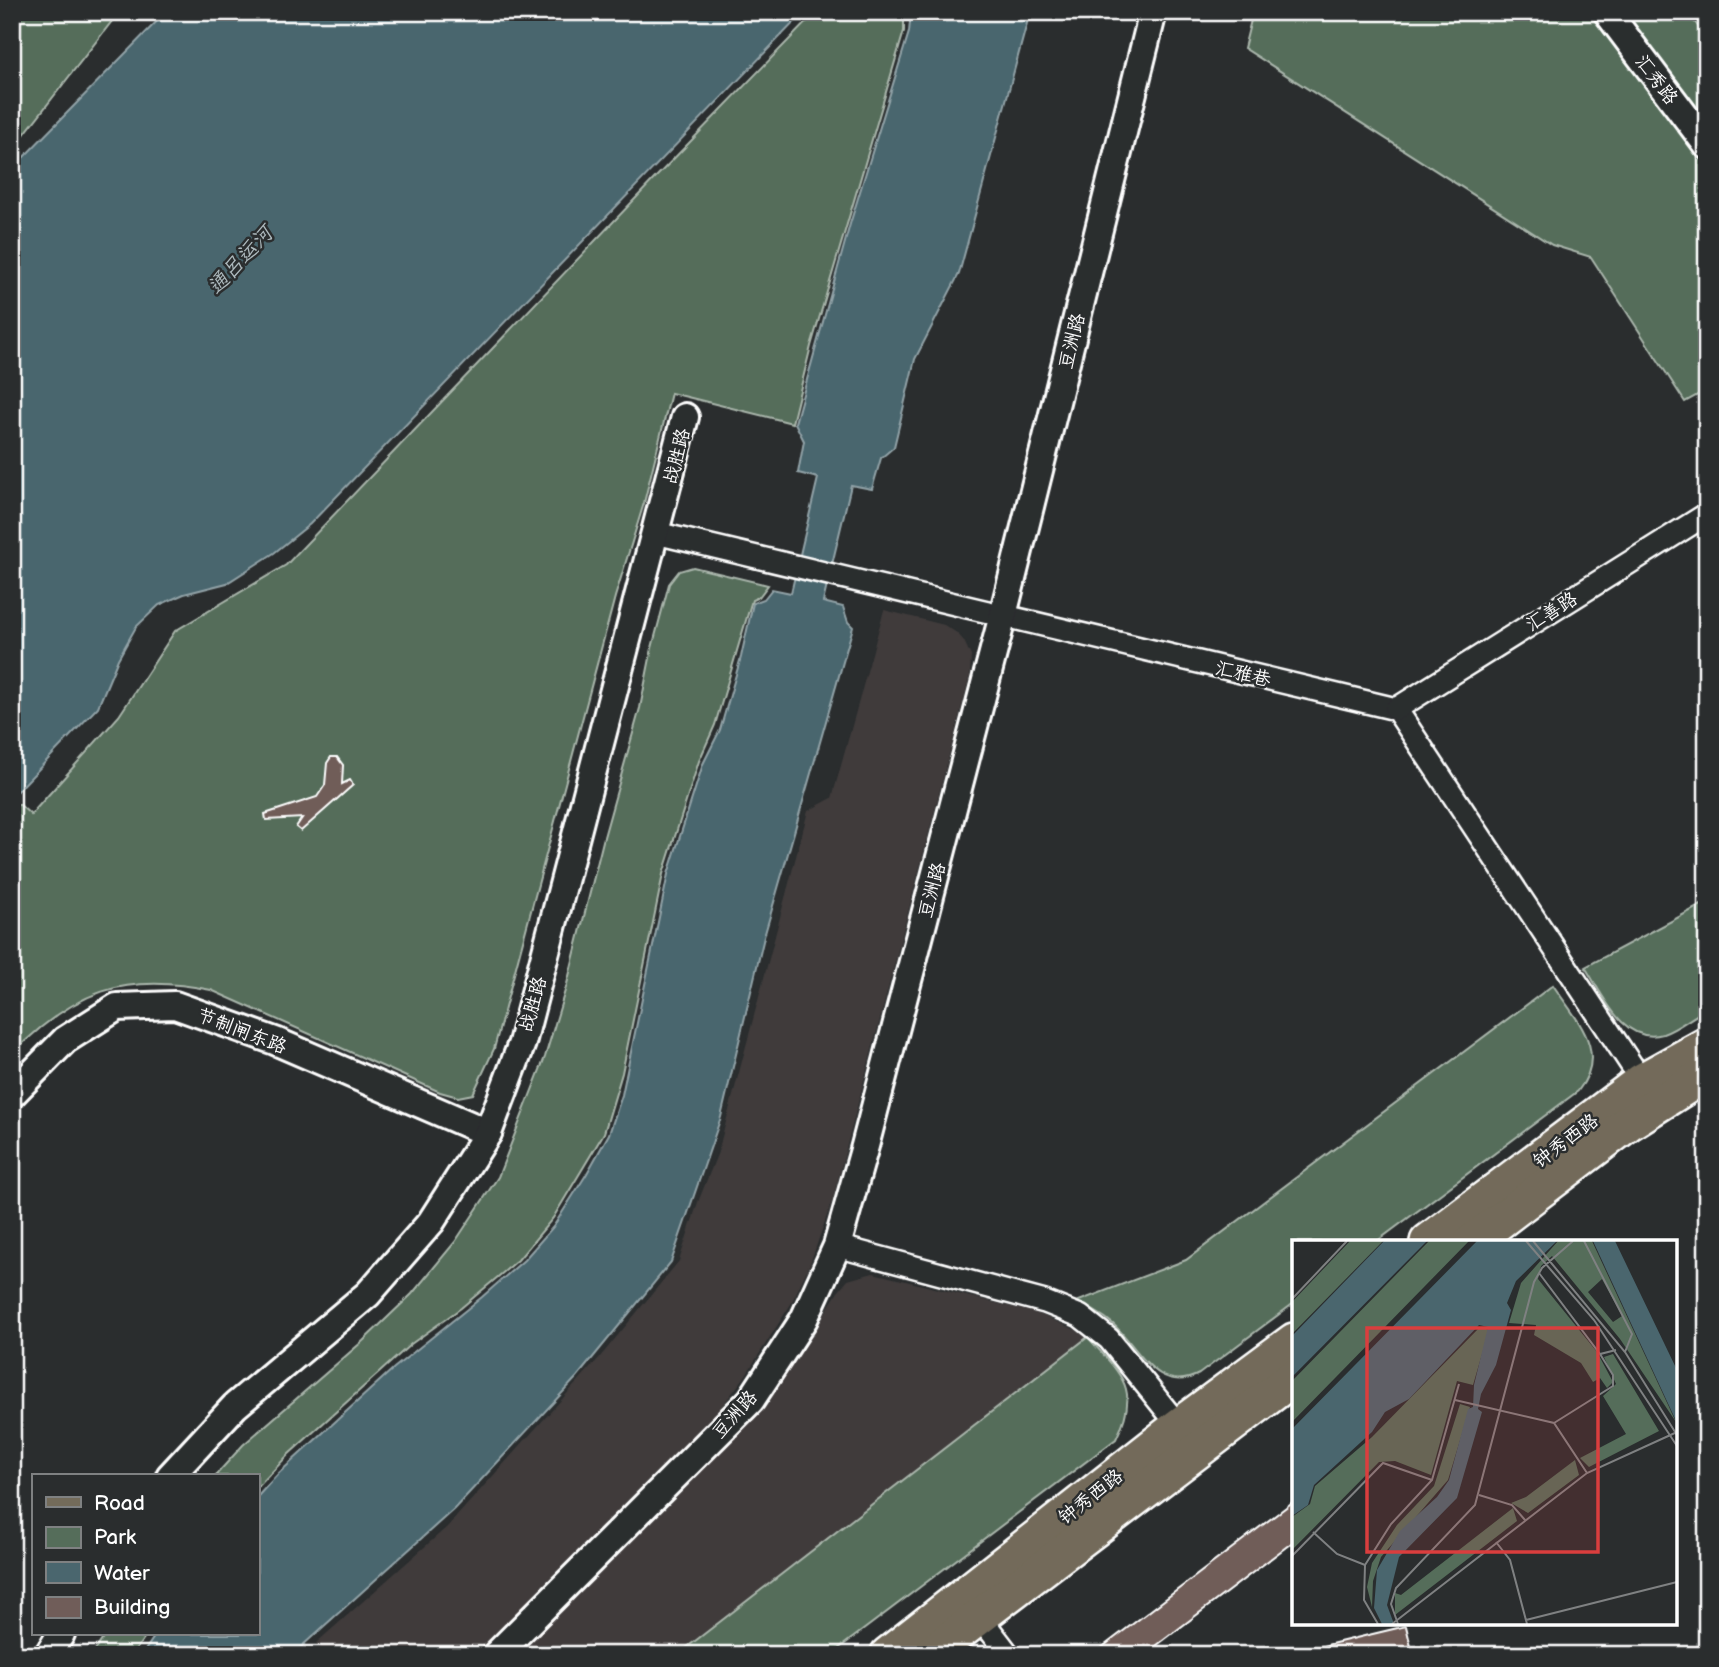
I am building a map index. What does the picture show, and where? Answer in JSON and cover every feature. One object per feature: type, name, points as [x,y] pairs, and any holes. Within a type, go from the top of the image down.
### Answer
[{"type":"main road","name":"钟秀西路","points":[[1431,1240],[1642,1081],[1707,1045]]},
{"type":"main road","name":"钟秀西路","points":[[1475,1240],[1628,1123],[1707,1073]]},
{"type":"main road","name":"钟秀西路","points":[[929,1655],[971,1606],[1179,1426],[1292,1342]]},
{"type":"main road","name":"钟秀西路","points":[[888,1655],[971,1606],[1292,1378]]},
{"type":"street","name":"豆洲路","points":[[496,1655],[751,1400],[804,1319],[837,1245],[1003,615],[1153,12]]},
{"type":"street","name":"汇秀路","points":[[1607,12],[1707,145]]},
{"type":"street","name":"战胜路","points":[[172,1474],[234,1406],[368,1294],[431,1222],[488,1133],[522,1043],[685,417]]},
{"type":"street","name":"汇善路","points":[[1396,709],[1707,514]]},
{"type":"street","name":"汇雅巷","points":[[656,533],[1396,709]]},
{"type":"street","points":[[1396,709],[1642,1081]]},
{"type":"street","name":"节制闸东路","points":[[12,1094],[65,1040],[117,1007],[176,1005],[275,1041],[488,1133]]},
{"type":"street","points":[[837,1245],[1045,1301],[1080,1317],[1109,1339],[1179,1426]]},
{"type":"street","points":[[971,1606],[1009,1655]]},
{"type":"street","points":[[48,1655],[60,1636]]},
{"type":"shaded area","points":[[884,610],[944,625],[957,633],[971,656],[970,676],[833,1199],[810,1264],[791,1304],[744,1378],[719,1410],[475,1655],[328,1655],[316,1643],[447,1527],[600,1357],[679,1261],[718,1152],[808,811],[832,798]]},
{"type":"shaded area","points":[[873,1273],[1037,1313],[1088,1337],[689,1655],[508,1655],[743,1429],[779,1383],[848,1280]]},
{"type":"green space","points":[[12,12],[119,12],[12,150]]},
{"type":"green space","points":[[816,12],[904,12],[904,31],[811,346],[792,423],[671,393],[644,503],[615,597],[494,1049],[473,1094],[458,1097],[440,1092],[211,990],[180,985],[126,986],[79,1001],[35,1032],[12,1054],[12,810],[19,804],[31,815],[119,716],[175,631],[286,565]]},
{"type":"green space","points":[[1253,12],[1590,12],[1707,167],[1707,179],[1703,182],[1707,188],[1707,390],[1685,402],[1591,257],[1552,245],[1244,48]]},
{"type":"green space","points":[[1620,12],[1687,12],[1707,38],[1707,124]]},
{"type":"green space","points":[[693,567],[768,585],[759,597],[752,600],[715,725],[699,761],[663,874],[622,1073],[604,1133],[553,1218],[518,1260],[461,1308],[411,1344],[288,1455],[259,1486],[259,1474],[217,1474],[243,1445],[363,1341],[412,1294],[455,1242],[498,1177],[545,1057],[567,984],[640,708],[669,584],[679,571]]},
{"type":"green space","points":[[1707,902],[1707,1009],[1663,1034],[1649,1036],[1636,1032],[1615,1015],[1585,967]]},
{"type":"green space","points":[[1553,985],[1579,1023],[1590,1049],[1591,1062],[1578,1091],[1379,1240],[1292,1240],[1292,1304],[1199,1374],[1184,1379],[1171,1379],[1150,1366],[1113,1324],[1076,1302],[1186,1260]]},
{"type":"green space","points":[[1088,1337],[1124,1383],[1127,1406],[1116,1439],[830,1655],[677,1655]]},
{"type":"green space","points":[[105,1636],[146,1636],[132,1655],[92,1655]]},
{"type":"water","name":"通吕运河","points":[[166,12],[804,12],[310,524],[274,553],[227,583],[184,594],[159,605],[136,627],[118,659],[98,707],[12,797],[12,169]]},
{"type":"water","points":[[911,12],[1030,12],[959,274],[915,359],[894,447],[881,458],[872,489],[851,485],[823,602],[843,607],[848,622],[853,627],[764,937],[721,1117],[671,1262],[577,1377],[454,1509],[292,1655],[142,1655],[155,1636],[259,1636],[259,1495],[279,1473],[394,1368],[524,1260],[553,1227],[609,1134],[622,1095],[668,874],[703,764],[720,730],[753,603],[764,599],[772,589],[791,593],[818,478],[798,473],[804,441],[795,423],[850,224],[909,32]]},
{"type":"building","points":[[331,757],[337,757],[343,765],[342,784],[350,780],[353,785],[301,831],[296,827],[302,818],[266,820],[265,814],[317,797],[325,785],[327,763]]},
{"type":"building","points":[[1292,1503],[1292,1543],[1144,1655],[1092,1655]]},
{"type":"building","points":[[1406,1626],[1413,1655],[1311,1655],[1310,1649]]}]
